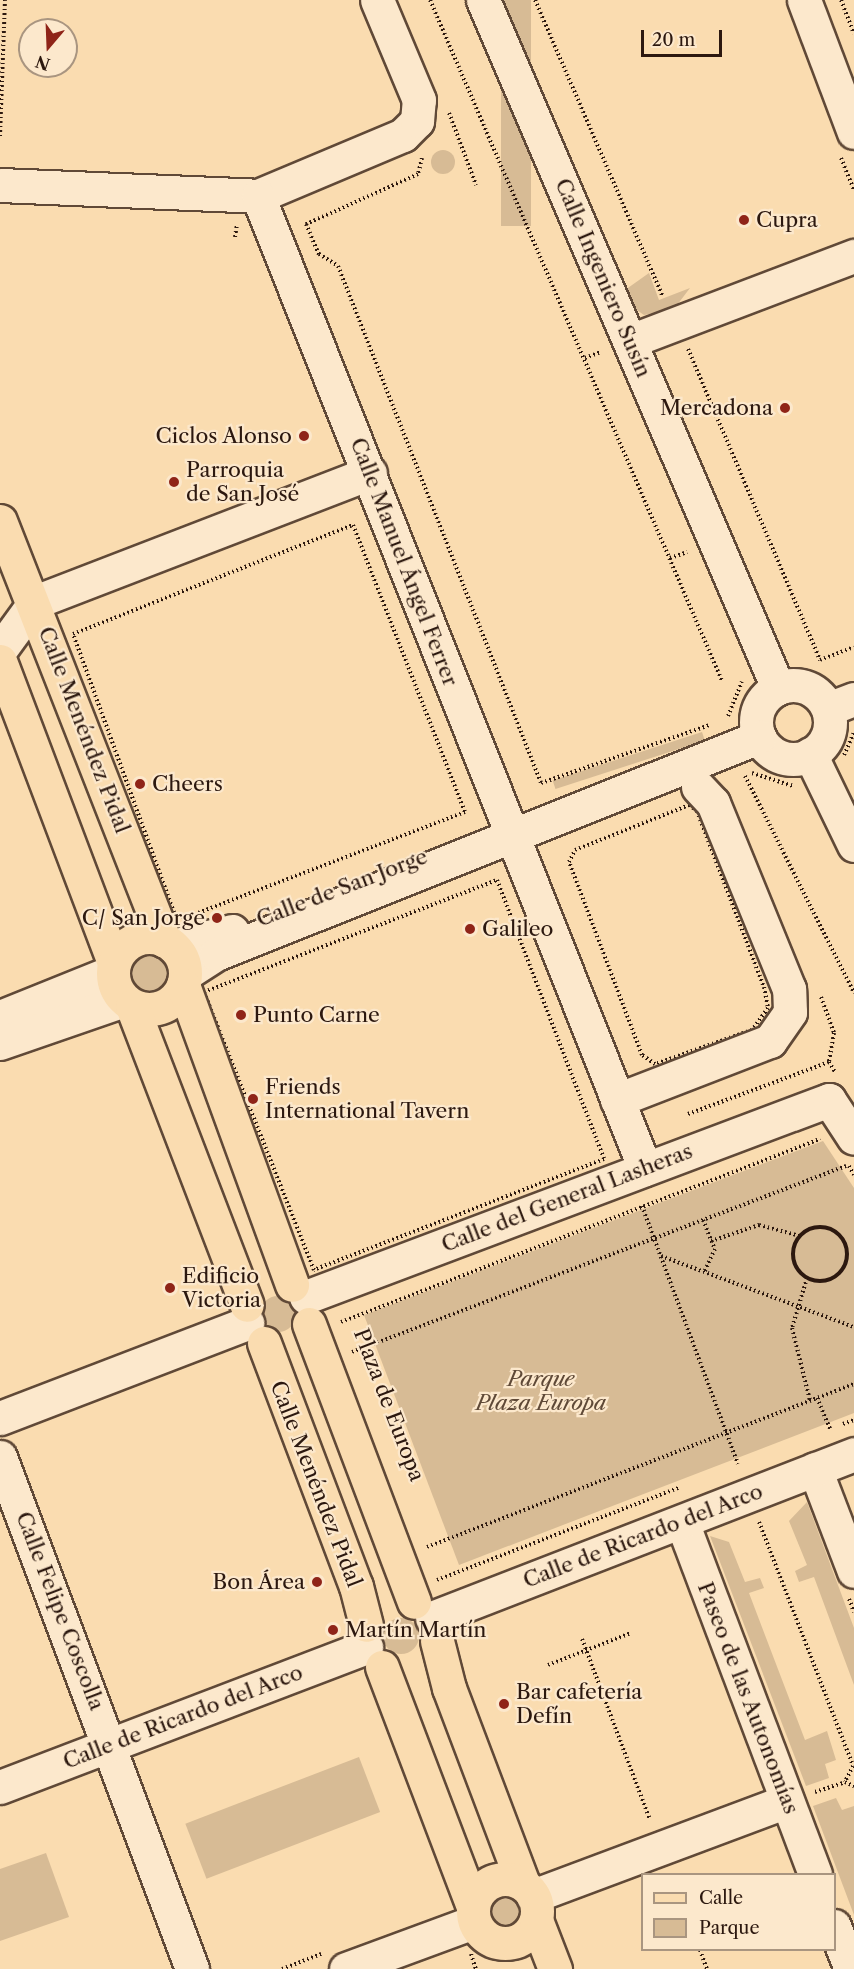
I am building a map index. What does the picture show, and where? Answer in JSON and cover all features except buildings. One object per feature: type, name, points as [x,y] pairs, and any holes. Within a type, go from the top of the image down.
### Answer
[{"type":"main road","name":"Calle Menéndez Pidal","points":[[0,521],[182,968],[302,1302],[428,1620],[449,1688],[531,1900],[555,1969]]},
{"type":"main road","name":"Calle Menéndez Pidal","points":[[0,661],[121,985],[357,1586],[371,1646],[485,1934]]},
{"type":"main road","points":[[135,940],[182,968],[162,1007],[121,985],[135,940]]},
{"type":"main road","points":[[265,1285],[302,1302],[291,1344],[253,1324],[265,1285]]},
{"type":"main road","points":[[380,1606],[428,1620],[417,1669],[371,1646],[380,1606]]},
{"type":"main road","points":[[492,1881],[531,1900],[514,1942],[485,1934],[492,1881]]},
{"type":"street","points":[[0,185],[258,196],[403,135],[417,121],[419,100],[377,0]]},
{"type":"street","name":"Calle Ingeniero Susín","points":[[483,0],[621,345],[778,688]]},
{"type":"street","points":[[804,0],[854,132]]},
{"type":"street","name":"Calle Manuel Ángel Ferrer","points":[[258,196],[645,1169]]},
{"type":"street","points":[[621,345],[854,256]]},
{"type":"street","points":[[0,650],[34,603],[370,473]]},
{"type":"street","points":[[778,688],[807,688],[841,704],[828,735],[810,754],[781,756],[759,736],[759,708],[778,688]]},
{"type":"street","name":"Calle de San Jorge","points":[[182,968],[210,939],[452,846],[511,835],[759,736]]},
{"type":"street","points":[[810,754],[854,845]]},
{"type":"street","points":[[617,1100],[770,1041],[786,1023],[789,989],[713,802],[698,787]]},
{"type":"street","points":[[0,1017],[121,985]]},
{"type":"street","points":[[0,1043],[121,985]]},
{"type":"street","name":"Calle del General Lasheras","points":[[302,1302],[829,1100],[843,1149]]},
{"type":"street","points":[[0,1418],[253,1324]]},
{"type":"street","name":"Calle de Ricardo del Arco","points":[[428,1620],[854,1454]]},
{"type":"street","name":"Calle Felipe Coscolla","points":[[0,1457],[110,1744],[192,1969]]},
{"type":"street","points":[[815,1469],[850,1581]]},
{"type":"street","name":"Paseo de las Autonomías","points":[[682,1522],[795,1798],[814,1873]]},
{"type":"street","name":"Calle de Ricardo del Arco","points":[[0,1787],[371,1646]]},
{"type":"street","points":[[531,1900],[795,1798]]},
{"type":"street","points":[[836,1931],[851,1969]]},
{"type":"street","points":[[336,1961],[485,1934]]},
{"type":"path","points":[[0,136],[5,0]]},
{"type":"path","points":[[430,0],[722,681]]},
{"type":"path","points":[[535,0],[663,297],[675,293]]},
{"type":"path","points":[[841,0],[854,34]]},
{"type":"path","points":[[445,103],[476,185]]},
{"type":"path","points":[[424,152],[418,174],[306,224],[319,254],[338,266],[541,783],[700,723],[712,725]]},
{"type":"path","points":[[698,342],[687,346],[820,660],[854,647]]},
{"type":"path","points":[[585,358],[621,345]]},
{"type":"path","points":[[353,525],[465,812],[177,921],[72,639],[74,632],[353,525]]},
{"type":"path","points":[[670,558],[696,548]]},
{"type":"path","points":[[723,721],[739,696],[743,675]]},
{"type":"path","points":[[743,772],[854,993]]},
{"type":"path","points":[[690,806],[697,812],[727,888],[768,1008],[752,1030],[664,1063],[651,1063],[642,1055],[569,862],[575,850],[690,806]]},
{"type":"path","points":[[497,880],[604,1159],[314,1270],[182,968],[497,880]]},
{"type":"path","points":[[688,1114],[829,1062]]},
{"type":"path","points":[[352,1352],[703,1220],[843,1149],[854,1175]]},
{"type":"path","name":"Plaza de Europa","points":[[344,1331],[340,1320],[642,1206],[843,1149]]},
{"type":"path","points":[[642,1206],[738,1464]]},
{"type":"path","points":[[703,1220],[715,1250],[704,1273]]},
{"type":"path","points":[[711,1240],[759,1225],[800,1236],[815,1228],[832,1230],[847,1250],[844,1267],[832,1279],[807,1278]]},
{"type":"path","points":[[800,1236],[793,1259],[807,1278]]},
{"type":"path","points":[[660,1256],[795,1308],[854,1327]]},
{"type":"path","points":[[807,1278],[795,1308],[792,1328],[810,1401]]},
{"type":"path","name":"Plaza de Europa","points":[[348,1342],[357,1363]]},
{"type":"path","points":[[427,1547],[854,1384]]},
{"type":"path","points":[[818,1398],[830,1429]]},
{"type":"path","points":[[820,1433],[854,1420]]},
{"type":"path","points":[[726,1469],[748,1460]]},
{"type":"path","points":[[434,1572],[436,1580],[693,1482]]},
{"type":"path","points":[[755,1513],[854,1766],[845,1782]]},
{"type":"path","points":[[423,1536],[429,1556]]},
{"type":"path","points":[[850,1581],[854,1612]]},
{"type":"path","points":[[548,1665],[631,1633]]},
{"type":"path","points":[[582,1639],[654,1829]]},
{"type":"path","points":[[795,1798],[845,1782],[854,1786]]},
{"type":"path","points":[[700,1951],[707,1969]]},
{"type":"path","points":[[282,1969],[336,1961]]},
{"type":"green space","points":[[501,0],[531,0],[531,226],[501,226]]},
{"type":"green space","points":[[443,150],[452,153],[455,162],[452,171],[443,174],[434,171],[431,162],[434,153]]},
{"type":"green space","points":[[649,273],[659,300],[690,288],[674,309],[644,315],[631,306],[625,290]]},
{"type":"green space","points":[[702,732],[705,741],[555,789],[553,781]]},
{"type":"green space","points":[[149,951],[164,958],[171,973],[164,988],[149,995],[134,988],[127,973],[134,958]]},
{"type":"green space","name":"Parque Plaza Europa","points":[[823,1141],[854,1188],[854,1413],[459,1565],[364,1315]]},
{"type":"green space","points":[[278,1296],[291,1301],[296,1314],[291,1327],[278,1332],[265,1327],[260,1314],[265,1301]]},
{"type":"green space","points":[[807,1502],[854,1628],[854,1685],[814,1577],[799,1582],[795,1571],[807,1565],[789,1521]]},
{"type":"green space","points":[[710,1536],[729,1542],[745,1582],[760,1578],[764,1588],[749,1593],[805,1740],[827,1731],[836,1760],[825,1764],[829,1778],[806,1786]]},
{"type":"green space","points":[[401,1618],[414,1623],[419,1636],[414,1649],[401,1654],[388,1649],[383,1636],[388,1623]]},
{"type":"green space","points":[[359,1757],[380,1812],[206,1879],[185,1824]]},
{"type":"green space","points":[[836,1798],[842,1810],[854,1806],[854,1915],[813,1806]]},
{"type":"green space","points":[[46,1853],[69,1917],[0,1941],[0,1869]]},
{"type":"green space","points":[[505,1893],[517,1899],[523,1911],[517,1923],[505,1929],[493,1923],[487,1911],[493,1899]]},
{"type":"place","name":"Cupra","points":[[744,220]]},
{"type":"place","name":"Mercadona","points":[[785,408]]},
{"type":"place","name":"Ciclos Alonso","points":[[304,436]]},
{"type":"place","name":"Parroquia de San José","points":[[174,482]]},
{"type":"place","name":"Cheers","points":[[140,784]]},
{"type":"place","name":"C/ San Jorge","points":[[217,918]]},
{"type":"place","name":"Galileo","points":[[470,929]]},
{"type":"place","name":"Punto Carne","points":[[241,1015]]},
{"type":"place","name":"Friends International Tavern","points":[[253,1099]]},
{"type":"place","name":"Edificio Victoria","points":[[170,1288]]},
{"type":"place","name":"Bon Área","points":[[317,1582]]},
{"type":"place","name":"Martín Martín","points":[[333,1630]]},
{"type":"place","name":"Bar cafetería Defín","points":[[504,1704]]}]
